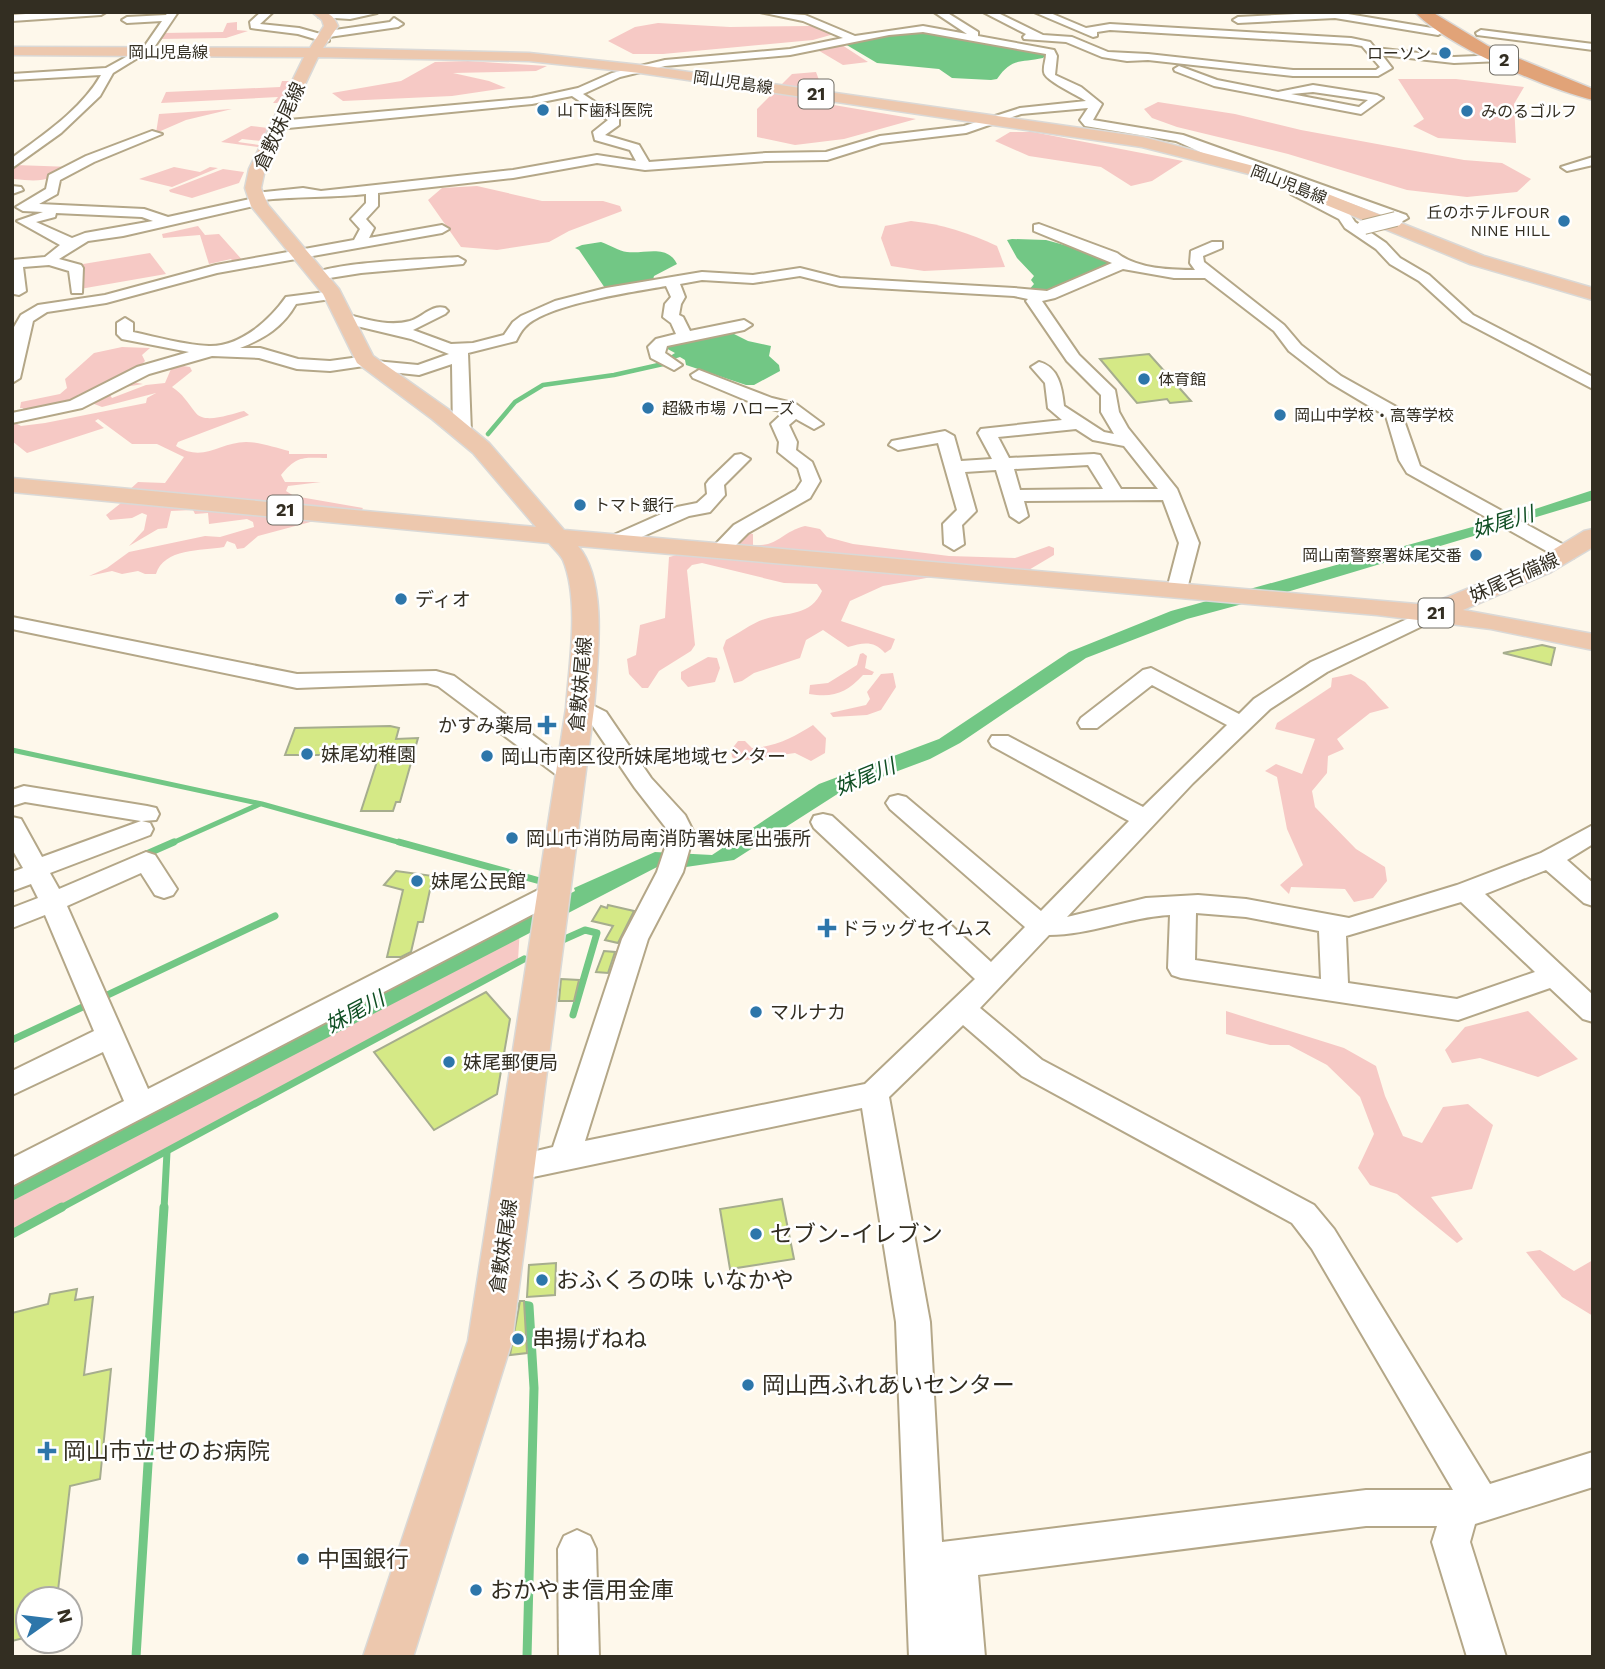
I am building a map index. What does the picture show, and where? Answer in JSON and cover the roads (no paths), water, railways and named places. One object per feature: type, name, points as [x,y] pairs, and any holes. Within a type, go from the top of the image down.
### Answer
[{"type":"highway","name":"2","points":[[1437,12],[1505,52],[1593,88]]},
{"type":"highway","name":"2","points":[[1422,20],[1501,58],[1593,95]]},
{"type":"main road","points":[[321,13],[331,22],[323,42]]},
{"type":"main road","name":"岡山児島線","points":[[12,51],[323,42],[503,55],[640,69],[989,119],[1175,149],[1236,164],[1302,184],[1477,260],[1593,294]]},
{"type":"main road","name":"倉敷妹尾線","points":[[323,42],[256,172],[253,188],[256,199],[306,267],[333,295],[359,351],[369,363],[462,432],[500,469],[575,558],[583,593],[585,627],[579,708],[490,1341],[388,1657]]},
{"type":"main road","name":"21","points":[[12,485],[556,537],[1276,597],[1434,613],[1532,628],[1593,642]]},
{"type":"main road","name":"妹尾吉備線","points":[[1434,613],[1542,567],[1593,536]]},
{"type":"street","points":[[12,18],[101,12]]},
{"type":"street","points":[[268,12],[255,22],[255,26],[299,31],[323,42],[371,26],[398,24],[394,21]]},
{"type":"street","points":[[321,13],[350,16],[376,12]]},
{"type":"street","points":[[765,12],[805,18],[856,40]]},
{"type":"street","points":[[939,12],[974,34],[1076,41],[1113,57],[1149,57],[1293,74],[1327,64],[1384,71],[1387,68],[1372,51],[1359,42],[1110,27],[1085,31]]},
{"type":"street","points":[[988,12],[1042,38]]},
{"type":"street","points":[[1039,12],[1110,41]]},
{"type":"street","points":[[1241,12],[1270,20]]},
{"type":"street","points":[[1396,12],[1422,20],[1438,32]]},
{"type":"street","points":[[1110,27],[1114,13]]},
{"type":"street","points":[[127,20],[171,15]]},
{"type":"street","points":[[149,47],[171,15]]},
{"type":"street","points":[[1225,19],[1252,21],[1335,15],[1422,20]]},
{"type":"street","points":[[319,111],[480,107],[573,92],[640,69],[690,60],[790,52],[856,40],[889,32],[927,18],[1050,52],[1051,77],[1077,89],[1096,104]]},
{"type":"street","points":[[1252,21],[1270,37]]},
{"type":"street","points":[[1140,29],[1170,41]]},
{"type":"street","points":[[1481,33],[1593,47]]},
{"type":"street","points":[[1313,39],[1327,64]]},
{"type":"street","points":[[1123,46],[1214,83],[1279,96],[1361,111],[1377,98],[1320,88],[1285,92],[1279,96]]},
{"type":"street","points":[[1372,51],[1454,60],[1501,58]]},
{"type":"street","points":[[12,77],[109,71],[135,55]]},
{"type":"street","points":[[12,164],[96,94],[109,71]]},
{"type":"street","points":[[573,92],[613,118],[615,122],[599,132],[599,137],[635,148],[645,166]]},
{"type":"street","points":[[278,125],[363,110],[475,98]]},
{"type":"street","points":[[50,261],[71,242],[85,237],[167,222],[256,199],[303,192],[321,195],[369,185],[513,174],[597,159],[645,166],[766,157],[827,156],[880,140],[966,129],[989,119],[1027,110],[1096,104]]},
{"type":"street","points":[[1096,104],[1086,120],[1089,123],[1180,138],[1209,151],[1401,218],[1360,228]]},
{"type":"street","points":[[17,207],[52,191],[54,178],[98,156],[156,134]]},
{"type":"street","points":[[28,153],[98,156]]},
{"type":"street","points":[[1567,167],[1593,161]]},
{"type":"street","points":[[1302,184],[1296,193],[1344,216],[1395,261],[1424,278],[1468,318],[1593,384]]},
{"type":"street","points":[[361,269],[359,243],[367,228],[358,219],[373,207],[369,185]]},
{"type":"street","points":[[84,210],[117,197]]},
{"type":"street","points":[[17,207],[144,213],[167,222]]},
{"type":"street","points":[[66,209],[24,221],[71,242]]},
{"type":"street","points":[[48,234],[86,226]]},
{"type":"street","points":[[1039,228],[1112,256],[1122,264],[1174,274],[1208,274]]},
{"type":"street","points":[[306,267],[359,243],[442,229]]},
{"type":"street","points":[[1217,245],[1196,254],[1198,262],[1208,274],[1279,328],[1295,348],[1335,379],[1394,413],[1413,469],[1566,554]]},
{"type":"street","points":[[19,291],[14,264],[50,261],[76,268],[77,290]]},
{"type":"street","points":[[12,377],[22,327],[26,318],[34,312],[106,299],[216,269],[361,269],[458,261]]},
{"type":"street","points":[[125,323],[125,334],[128,336],[216,352],[260,353],[313,366],[369,363],[419,370],[456,352],[510,338],[518,325],[526,319],[560,304],[607,292],[702,276],[753,279],[800,272],[840,282],[917,285],[1038,296],[1050,295],[1122,264]]},
{"type":"street","points":[[671,283],[677,289],[678,297],[671,308],[671,317],[677,320],[685,337]]},
{"type":"street","points":[[12,418],[67,407],[151,367],[216,352],[263,331],[278,320],[290,300],[333,295]]},
{"type":"street","points":[[1038,296],[1034,301],[1061,342],[1109,394],[1110,412],[1129,442],[1170,494],[1189,543],[1177,589]]},
{"type":"street","points":[[389,328],[414,325],[440,311]]},
{"type":"street","points":[[345,319],[389,328],[456,352]]},
{"type":"street","points":[[669,362],[657,355],[656,347],[662,342],[744,325]]},
{"type":"street","points":[[456,352],[462,432]]},
{"type":"street","points":[[1040,367],[1053,382],[1056,408],[1099,436],[1129,442]]},
{"type":"street","points":[[699,375],[795,411],[814,424]]},
{"type":"street","points":[[720,550],[741,529],[803,494],[811,481],[806,466],[787,452],[788,442],[780,424],[795,411]]},
{"type":"street","points":[[1019,516],[1003,464],[987,433],[1079,423]]},
{"type":"street","points":[[898,445],[945,436],[967,511],[952,524],[954,544]]},
{"type":"street","points":[[614,542],[684,512],[703,508],[716,495],[715,484],[741,459]]},
{"type":"street","points":[[954,467],[1094,459],[1115,494]]},
{"type":"street","points":[[1013,496],[1170,494]]},
{"type":"street","points":[[514,1168],[874,1094],[962,1009],[1262,704],[1319,667],[1434,613]]},
{"type":"street","points":[[12,623],[297,681],[428,676],[446,681],[569,774]]},
{"type":"street","points":[[1089,723],[1151,675],[1241,724]]},
{"type":"street","points":[[565,1158],[635,939],[674,861],[682,832],[676,821],[643,783],[598,717],[579,708]]},
{"type":"street","points":[[1000,741],[1145,820]]},
{"type":"street","points":[[12,798],[24,794],[144,821],[12,882]]},
{"type":"street","points":[[898,803],[1041,926],[1067,926],[1146,907],[1183,905],[1246,908],[1349,927],[1466,891],[1550,859],[1593,834]]},
{"type":"street","points":[[823,822],[991,978]]},
{"type":"street","points":[[12,825],[53,901],[141,1107]]},
{"type":"street","points":[[1550,859],[1592,895]]},
{"type":"street","points":[[12,919],[146,861],[164,889]]},
{"type":"street","points":[[1466,891],[1593,1012]]},
{"type":"street","points":[[1183,905],[1181,968],[1458,1010],[1555,976]]},
{"type":"street","points":[[12,1173],[551,907]]},
{"type":"street","points":[[1332,924],[1335,991]]},
{"type":"street","points":[[962,1009],[1032,1068],[1303,1214],[1323,1238],[1472,1507]]},
{"type":"street","points":[[12,1084],[110,1036]]},
{"type":"street","points":[[874,1094],[913,1322],[941,1561],[965,1657]]},
{"type":"street","points":[[941,1561],[1366,1508],[1472,1507],[1593,1469]]},
{"type":"street","points":[[1472,1507],[1451,1542],[1487,1657]]},
{"type":"street","points":[[577,1549],[579,1657]]},
{"type":"street","points":[[929,1657],[941,1561]]},
{"type":"water","points":[[928,32],[1047,54],[1043,58],[1012,64],[997,79],[991,80],[952,78],[939,69],[877,63],[845,44],[886,35]]},
{"type":"water","points":[[1007,240],[1046,240],[1108,257],[1112,262],[1053,287],[1047,294],[1027,292],[1034,284],[1031,280],[1034,276],[1017,258]]},
{"type":"water","points":[[601,242],[627,252],[662,252],[673,258],[677,264],[654,276],[652,284],[607,291],[575,248]]},
{"type":"water","points":[[732,333],[748,341],[771,346],[769,356],[779,365],[780,371],[754,385],[746,385],[686,365],[685,360],[680,357],[671,360],[667,358],[675,353],[664,347]]},
{"type":"water","name":"妹尾川","points":[[1593,490],[1593,500],[1287,592],[1187,619],[1086,658],[960,743],[930,759],[839,793],[734,860],[686,867],[659,866],[12,1201],[12,1181],[575,891],[574,888],[655,852],[712,855],[819,784],[939,739],[1069,652],[1171,611],[1526,512]]},
{"type":"waterway","points":[[488,434],[515,402],[543,385],[614,375],[663,364],[661,362],[664,361]]},
{"type":"waterway","points":[[12,750],[262,804],[405,844]]},
{"type":"waterway","points":[[170,844],[260,804]]},
{"type":"waterway","points":[[142,856],[174,842]]},
{"type":"waterway","points":[[399,842],[540,881]]},
{"type":"waterway","points":[[99,999],[275,916]]},
{"type":"waterway","points":[[558,942],[585,930],[597,933],[573,1015]]},
{"type":"waterway","points":[[59,1209],[524,959]]},
{"type":"waterway","points":[[12,1040],[89,1004]]},
{"type":"waterway","points":[[164,1209],[167,1152]]},
{"type":"waterway","points":[[12,1234],[62,1207]]},
{"type":"waterway","points":[[136,1657],[164,1207]]},
{"type":"waterway","points":[[522,1305],[529,1306],[534,1388],[527,1657]]},
{"type":"place","name":"ローソン","points":[[1445,53]]},
{"type":"place","name":"山下歯科医院","points":[[543,110]]},
{"type":"place","name":"みのるゴルフ","points":[[1467,111]]},
{"type":"place","name":"丘のホテルFOUR NINE HILL","points":[[1564,221]]},
{"type":"place","name":"体育館","points":[[1144,379]]},
{"type":"place","name":"超級市場 ハローズ","points":[[648,408]]},
{"type":"place","name":"岡山中学校・高等学校","points":[[1280,415]]},
{"type":"place","name":"トマト銀行","points":[[580,505]]},
{"type":"place","name":"岡山南警察署妹尾交番","points":[[1476,555]]},
{"type":"place","name":"ディオ","points":[[401,599]]},
{"type":"place","name":"かすみ薬局","points":[[547,725]]},
{"type":"place","name":"妹尾幼稚園","points":[[307,754]]},
{"type":"place","name":"岡山市南区役所妹尾地域センター","points":[[487,756]]},
{"type":"place","name":"岡山市消防局南消防署妹尾出張所","points":[[512,838]]},
{"type":"place","name":"妹尾公民館","points":[[417,881]]},
{"type":"place","name":"ドラッグセイムス","points":[[827,928]]},
{"type":"place","name":"マルナカ","points":[[756,1012]]},
{"type":"place","name":"妹尾郵便局","points":[[449,1062]]},
{"type":"place","name":"セブン-イレブン","points":[[756,1234]]},
{"type":"place","name":"おふくろの味 いなかや","points":[[542,1280]]},
{"type":"place","name":"串揚げねね","points":[[518,1339]]},
{"type":"place","name":"岡山西ふれあいセンター","points":[[748,1385]]},
{"type":"place","name":"岡山市立せのお病院","points":[[47,1451]]},
{"type":"place","name":"中国銀行","points":[[303,1559]]},
{"type":"place","name":"おかやま信用金庫","points":[[476,1590]]}]
